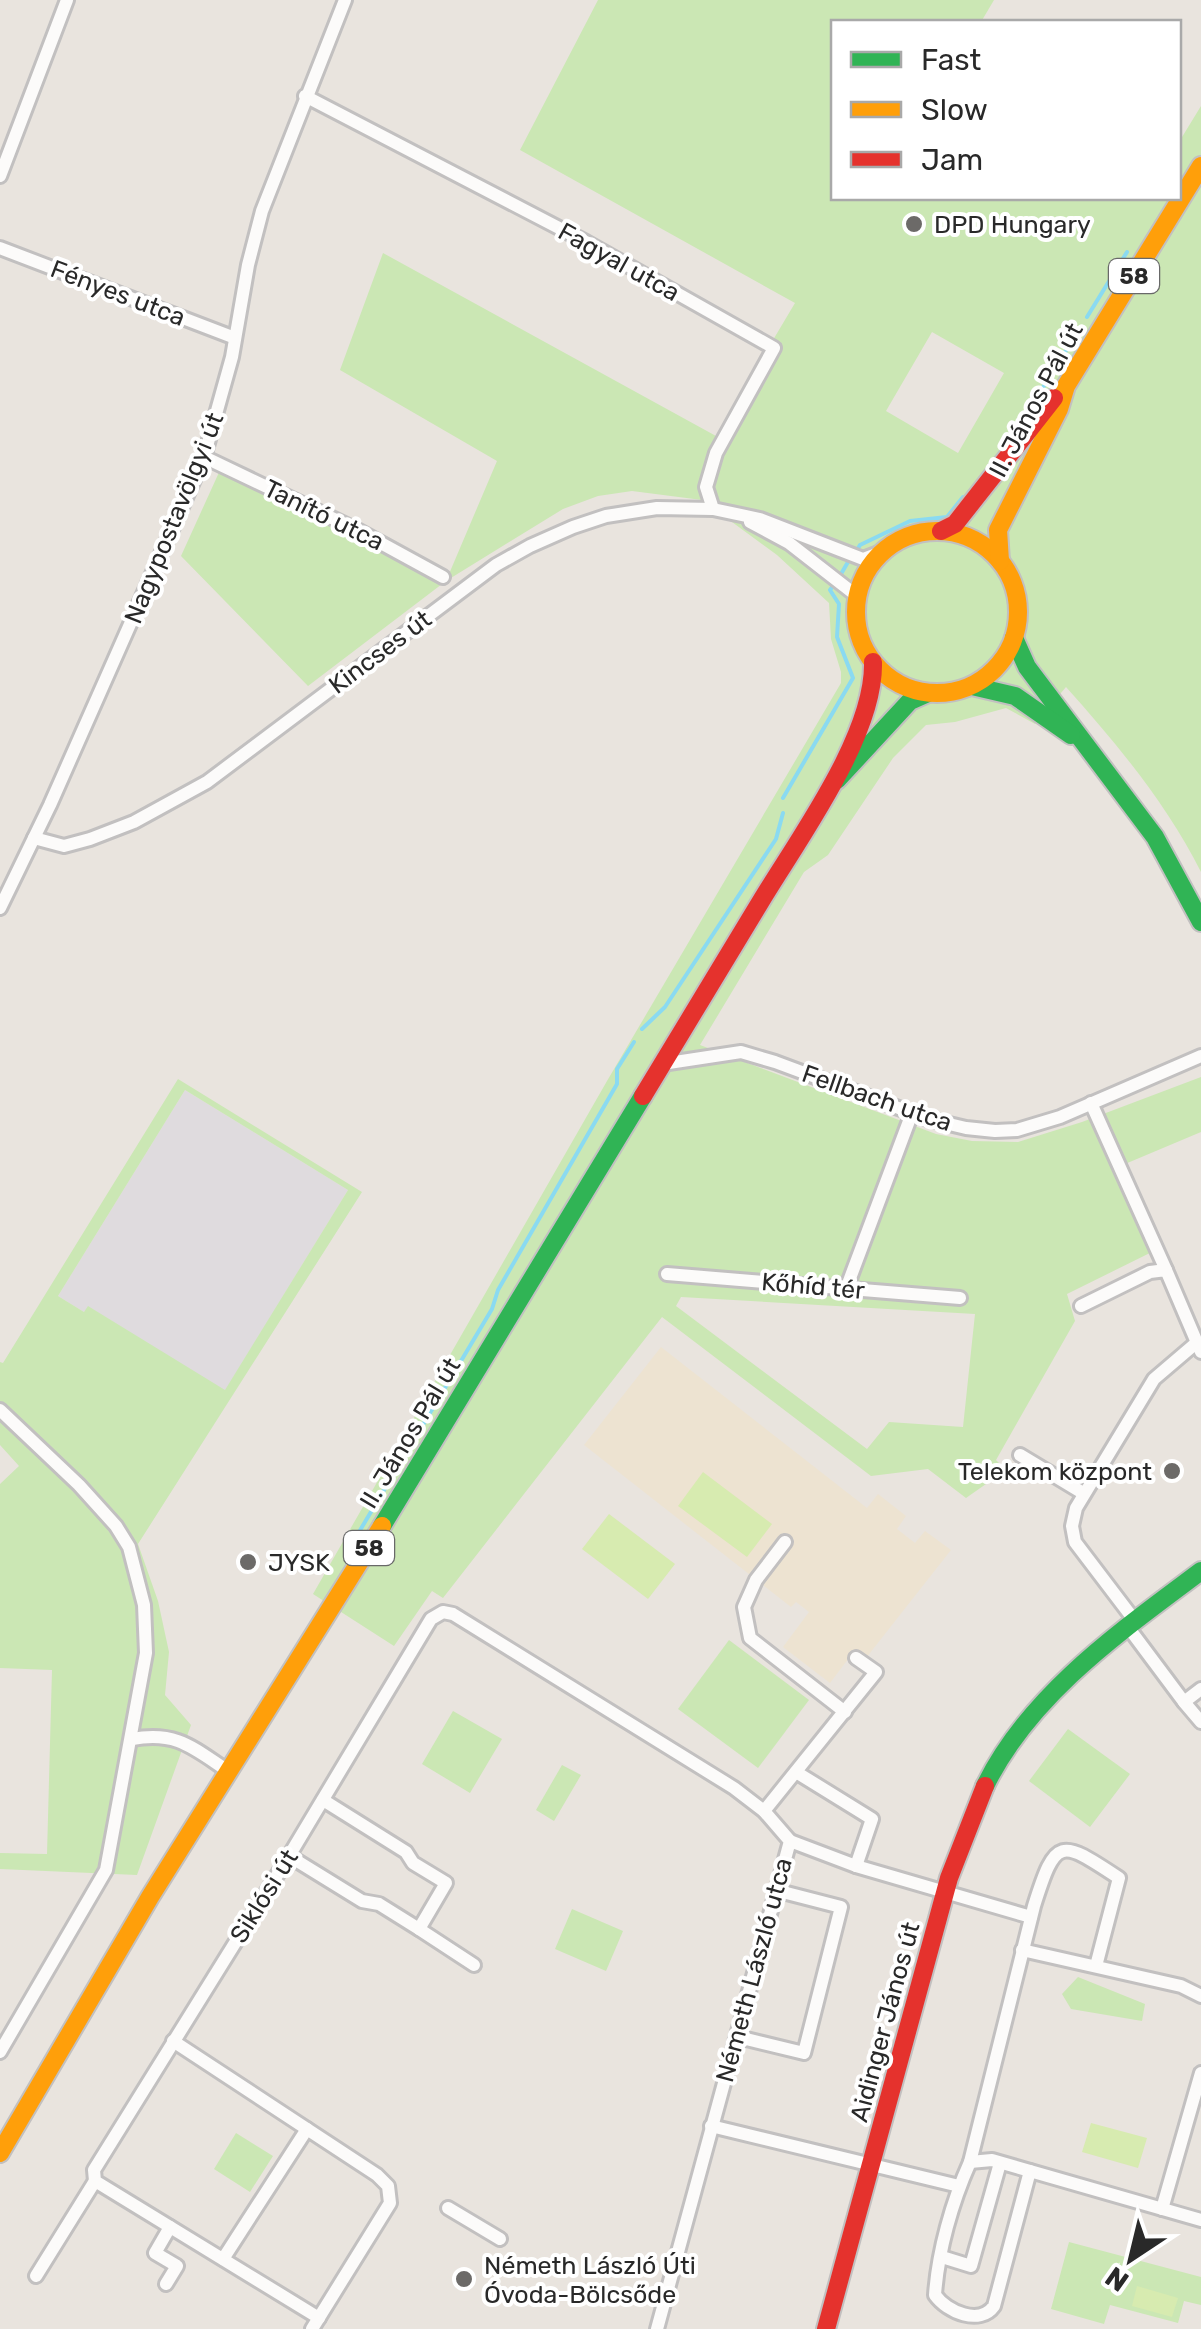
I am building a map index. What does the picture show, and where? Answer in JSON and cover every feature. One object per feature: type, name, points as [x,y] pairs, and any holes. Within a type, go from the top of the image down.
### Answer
[{"type":"main road","name":"II. János Pál út","points":[[1181,199],[1201,166]]},
{"type":"main road","name":"II. János Pál út","points":[[1000,560],[998,530],[1059,409],[1066,386],[1180,200]]},
{"type":"main road","name":"58","points":[[884,551],[904,538],[955,524],[1066,386]]},
{"type":"main road","points":[[940,531],[973,540],[1000,560]]},
{"type":"main road","points":[[858,596],[867,572],[884,551]]},
{"type":"main road","name":"58","points":[[1000,560],[1017,599],[1014,638]]},
{"type":"main road","name":"58","points":[[828,789],[872,698],[875,680],[873,662],[858,631],[858,596]]},
{"type":"main road","points":[[972,686],[1001,663],[1014,638]]},
{"type":"main road","points":[[1014,638],[1026,667],[1154,838],[1201,922]]},
{"type":"main road","points":[[873,662],[902,685],[928,693]]},
{"type":"main road","name":"58","points":[[828,789],[910,701],[928,693],[972,686]]},
{"type":"main road","points":[[972,686],[1000,688],[1021,696],[1087,748]]},
{"type":"main road","name":"II. János Pál út","points":[[0,2153],[228,1770],[325,1620],[828,789]]},
{"type":"main road","name":"Aidinger János út","points":[[826,2329],[946,1893],[983,1790],[1007,1749],[1044,1704],[1131,1624],[1201,1571]]},
{"type":"street","points":[[0,176],[67,0]]},
{"type":"street","name":"Nagypostavölgyi út","points":[[0,908],[204,456],[219,409],[262,211],[345,0]]},
{"type":"street","name":"Fagyal utca","points":[[306,96],[586,242],[774,348]]},
{"type":"street","name":"Fényes utca","points":[[0,248],[235,338]]},
{"type":"street","points":[[713,508],[706,487],[716,453],[783,332]]},
{"type":"street","name":"Tanító utca","points":[[204,456],[444,576]]},
{"type":"street","name":"Kincses út","points":[[34,838],[64,846],[90,840],[134,822],[207,782],[496,565],[547,537],[606,516],[657,508],[713,508],[744,518]]},
{"type":"street","points":[[744,518],[785,526],[855,557],[870,558],[884,551]]},
{"type":"street","points":[[744,518],[789,542],[858,596]]},
{"type":"street","name":"Fellbach utca","points":[[662,1064],[741,1052],[912,1113],[966,1128],[1017,1130],[1201,1056]]},
{"type":"street","points":[[1174,1069],[1201,1066]]},
{"type":"street","points":[[1092,1103],[1198,1348],[1154,1379],[1083,1493],[1072,1526],[1075,1542],[1201,1722]]},
{"type":"street","points":[[846,1289],[912,1113]]},
{"type":"street","points":[[1080,1306],[1150,1272],[1166,1270]]},
{"type":"street","name":"Kőhíd tér","points":[[667,1274],[960,1298]]},
{"type":"street","points":[[0,1410],[79,1485],[116,1526],[129,1547],[144,1605],[146,1653],[106,1870],[0,2052]]},
{"type":"street","points":[[1020,1455],[1083,1493]]},
{"type":"street","points":[[786,1542],[756,1580],[744,1607],[750,1638],[845,1712]]},
{"type":"street","name":"Siklósi út","points":[[36,2276],[97,2182],[94,2170],[431,1619],[443,1612]]},
{"type":"street","name":"Németh László utca","points":[[443,1612],[453,1614],[734,1788],[764,1811],[790,1841],[657,2329]]},
{"type":"street","points":[[764,1811],[876,1672],[856,1658]]},
{"type":"street","points":[[1184,1702],[1201,1688]]},
{"type":"street","points":[[132,1739],[157,1735],[183,1740],[228,1770]]},
{"type":"street","points":[[796,1772],[872,1819],[856,1866]]},
{"type":"street","points":[[323,1800],[406,1852],[413,1863],[446,1883],[419,1929]]},
{"type":"street","points":[[790,1841],[856,1866],[1031,1917]]},
{"type":"street","points":[[1030,2172],[994,2306],[980,2317],[951,2310],[935,2295],[959,2186],[970,2162],[1046,1865],[1057,1851],[1066,1848],[1080,1852],[1118,1878],[1096,1966]]},
{"type":"street","points":[[289,1856],[362,1901],[379,1904],[474,1965]]},
{"type":"street","points":[[738,2037],[804,2053],[841,1907],[776,1890]]},
{"type":"street","points":[[1022,1950],[1182,1986],[1201,1996]]},
{"type":"street","points":[[97,2182],[222,2259],[315,2324],[390,2203],[390,2191],[377,2175],[173,2040]]},
{"type":"street","points":[[1162,2210],[1196,2112],[1201,2073]]},
{"type":"street","points":[[711,2126],[959,2186]]},
{"type":"street","points":[[222,2259],[307,2129]]},
{"type":"street","points":[[970,2162],[1000,2163],[1201,2220]]},
{"type":"street","points":[[942,2257],[971,2266],[1000,2163]]},
{"type":"street","points":[[448,2208],[500,2240]]},
{"type":"street","points":[[166,2284],[177,2266],[155,2253],[170,2227]]},
{"type":"shaded area","points":[[185,1090],[348,1190],[225,1391],[89,1307],[84,1312],[58,1296]]},
{"type":"shaded area","points":[[661,1347],[867,1508],[878,1494],[906,1516],[897,1529],[915,1543],[925,1531],[951,1550],[866,1658],[855,1650],[830,1683],[783,1647],[809,1612],[796,1602],[791,1607],[584,1445]]},
{"type":"green space","points":[[598,0],[994,0],[982,20],[831,20],[831,200],[1181,200],[1181,139],[1201,106],[1201,872],[1140,775],[1066,687],[1035,724],[1006,708],[955,722],[926,725],[893,758],[828,855],[804,872],[700,1045],[936,1134],[972,1141],[1018,1142],[1201,1077],[1201,1132],[1125,1164],[1162,1247],[1067,1294],[1075,1321],[996,1460],[1006,1470],[966,1498],[928,1469],[871,1476],[662,1317],[443,1598],[432,1591],[394,1646],[313,1594],[841,683],[831,639],[829,603],[777,555],[702,500],[632,491],[598,496],[563,509],[446,581],[497,461],[340,370],[383,253],[716,436],[795,303],[520,150]],"holes":[[[932,332],[1004,373],[958,453],[886,411]],[[681,1297],[975,1314],[963,1427],[889,1422],[867,1449],[676,1306]]]},
{"type":"green space","points":[[221,468],[446,581],[308,686],[181,556]]},
{"type":"green space","points":[[178,1079],[362,1192],[138,1544],[158,1601],[169,1652],[165,1695],[191,1725],[137,1875],[0,1869],[0,1853],[47,1854],[52,1670],[0,1668],[0,1484],[19,1466],[0,1445],[0,1362],[3,1363]],"holes":[[[185,1090],[348,1190],[225,1390],[88,1306],[84,1312],[58,1296]]]},
{"type":"green space","points":[[703,1472],[772,1524],[747,1557],[678,1506]]},
{"type":"green space","points":[[609,1514],[675,1564],[648,1599],[582,1549]]},
{"type":"green space","points":[[729,1640],[809,1700],[758,1768],[678,1709]]},
{"type":"green space","points":[[453,1711],[502,1739],[470,1793],[422,1764]]},
{"type":"green space","points":[[1068,1729],[1130,1774],[1090,1827],[1029,1781]]},
{"type":"green space","points":[[562,1765],[581,1775],[554,1821],[536,1810]]},
{"type":"green space","points":[[572,1909],[623,1931],[606,1971],[555,1949]]},
{"type":"green space","points":[[1078,1977],[1145,2004],[1142,2021],[1071,2009],[1062,1994]]},
{"type":"green space","points":[[1091,2123],[1147,2138],[1138,2168],[1082,2152]]},
{"type":"green space","points":[[236,2133],[273,2156],[250,2192],[214,2169]]},
{"type":"green space","points":[[1069,2242],[1201,2277],[1201,2305],[1184,2301],[1178,2323],[1110,2305],[1104,2324],[1051,2309]]},
{"type":"green space","points":[[1137,2286],[1178,2298],[1172,2317],[1132,2306]]},
{"type":"waterway","points":[[1087,317],[1127,252]]},
{"type":"waterway","points":[[1013,435],[1077,333]]},
{"type":"waterway","points":[[857,550],[910,521],[947,517],[963,497]]},
{"type":"waterway","points":[[841,574],[848,562]]},
{"type":"waterway","points":[[783,798],[853,678],[837,637],[839,604],[830,590],[833,586]]},
{"type":"waterway","points":[[642,1029],[665,1007],[776,839],[783,813]]},
{"type":"waterway","points":[[356,1537],[492,1309],[498,1290],[617,1084],[617,1069],[634,1042]]},
{"type":"traffic: fast","points":[[1014,638],[1027,667],[1155,837],[1201,922]]},
{"type":"traffic: fast","points":[[972,686],[1015,696],[1071,735]]},
{"type":"traffic: fast","points":[[837,780],[910,701],[928,693]]},
{"type":"traffic: fast","points":[[382,1526],[643,1096]]},
{"type":"traffic: fast","points":[[985,1786],[1026,1722],[1052,1693],[1109,1641],[1201,1571]]},
{"type":"traffic: slow","points":[[1181,199],[1201,166]]},
{"type":"traffic: slow","points":[[1000,561],[998,530],[1059,409],[1066,386],[1180,200]]},
{"type":"traffic: slow","points":[[937,531],[968,537],[994,555],[1012,581],[1018,612],[1012,643],[994,669],[968,687],[937,693],[906,687],[880,669],[862,643],[856,612],[862,581],[880,555],[906,537],[937,531]]},
{"type":"traffic: slow","points":[[0,2153],[150,1897],[382,1526]]},
{"type":"traffic: jam","points":[[941,531],[955,524],[1054,398]]},
{"type":"traffic: jam","points":[[643,1096],[832,785],[862,721],[873,662]]},
{"type":"traffic: jam","points":[[826,2329],[949,1878],[985,1786]]},
{"type":"place","name":"DPD Hungary","points":[[914,224]]},
{"type":"place","name":"Telekom központ","points":[[1172,1471]]},
{"type":"place","name":"JYSK","points":[[248,1562]]},
{"type":"place","name":"Németh László Úti Óvoda-Bölcsőde","points":[[464,2279]]}]
